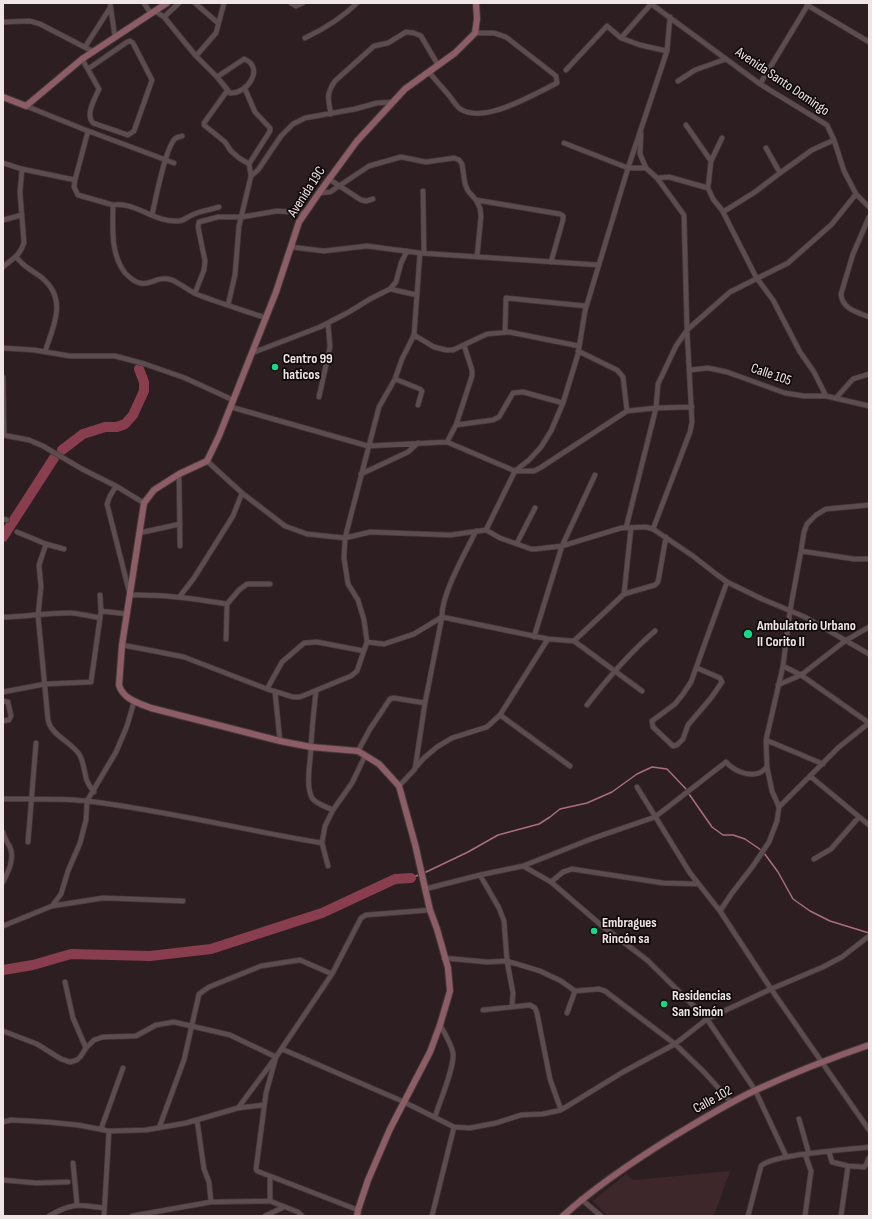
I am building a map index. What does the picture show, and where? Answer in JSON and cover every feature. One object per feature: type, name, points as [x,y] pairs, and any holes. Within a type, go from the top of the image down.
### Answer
[{"type":"street","points":[[144,3],[153,13],[164,17],[227,91],[233,93],[244,89],[252,80],[253,67],[250,62],[244,58],[216,77]]},
{"type":"street","points":[[26,106],[82,59],[167,3]]},
{"type":"street","points":[[164,17],[179,3]]},
{"type":"street","points":[[195,3],[218,23]]},
{"type":"street","points":[[196,56],[216,33],[224,3]]},
{"type":"street","points":[[291,3],[296,6],[303,3]]},
{"type":"street","points":[[305,38],[318,32],[347,14],[357,3]]},
{"type":"street","points":[[429,72],[459,108],[468,112],[482,113],[494,111],[557,83],[556,76],[506,37],[494,33],[475,33],[477,19],[476,3]]},
{"type":"street","points":[[621,38],[651,3]]},
{"type":"street","name":"Avenida Santo Domingo","points":[[651,3],[760,84],[827,125],[834,140],[844,171],[856,194],[869,207]]},
{"type":"street","points":[[760,84],[808,4],[869,42]]},
{"type":"street","points":[[110,6],[115,38]]},
{"type":"street","points":[[86,47],[110,6]]},
{"type":"street","points":[[486,530],[515,471],[530,460],[541,447],[551,431],[562,403],[578,349],[586,306],[628,168],[667,51],[670,17]]},
{"type":"street","points":[[3,22],[30,21],[40,24],[94,52]]},
{"type":"street","points":[[566,70],[607,26],[621,38],[640,45],[667,51]]},
{"type":"street","points":[[331,114],[328,95],[331,87],[335,81],[374,46],[388,43],[406,32],[414,33],[421,36],[438,65]]},
{"type":"street","name":"Avenida 19C","points":[[206,462],[219,436],[266,318],[299,222],[328,179],[357,141],[405,89],[456,53],[475,33]]},
{"type":"street","points":[[82,59],[99,90],[94,101],[90,116],[91,120],[128,135],[131,134],[134,131],[152,80],[133,43],[130,41],[127,42],[88,69]]},
{"type":"street","points":[[678,81],[695,70],[726,59]]},
{"type":"street","points":[[228,305],[235,275],[239,226],[251,176],[249,164],[270,131],[270,128],[254,112],[244,89]]},
{"type":"street","points":[[227,91],[204,125],[225,142],[230,151],[249,164]]},
{"type":"street","points":[[3,97],[174,163]]},
{"type":"street","points":[[251,176],[258,170],[281,136],[293,124],[305,118],[394,102]]},
{"type":"street","points":[[686,125],[711,161]]},
{"type":"street","points":[[642,128],[640,154],[646,168],[657,178],[684,216],[687,330],[692,407],[690,432],[653,529]]},
{"type":"street","points":[[88,131],[75,180],[74,187],[78,194],[113,205],[123,205],[152,215],[161,220],[180,221],[192,215],[219,208]]},
{"type":"street","points":[[152,215],[165,159],[173,142],[176,138],[182,136]]},
{"type":"street","points":[[722,138],[711,161],[708,188],[713,199],[723,212],[757,279],[773,300],[800,352],[814,372],[826,396]]},
{"type":"street","points":[[723,212],[755,192],[812,150],[834,140]]},
{"type":"street","points":[[564,143],[628,168],[646,168]]},
{"type":"street","points":[[766,148],[780,173]]},
{"type":"street","points":[[319,193],[326,194],[330,192],[369,166],[401,157],[426,162],[454,158],[459,160],[462,164],[465,184],[471,196],[476,200],[480,208],[481,216],[477,257]]},
{"type":"street","points":[[3,162],[22,169],[75,180]]},
{"type":"street","points":[[3,267],[16,257],[24,243],[20,192],[22,169]]},
{"type":"street","points":[[657,178],[669,177],[708,188]]},
{"type":"street","points":[[328,179],[361,200],[366,201],[373,198]]},
{"type":"street","points":[[122,645],[184,657],[275,692],[294,697],[300,697],[352,676],[356,671],[367,642],[358,600],[348,584],[344,558],[345,538],[379,407],[396,379],[402,359],[414,335],[422,253],[423,191]]},
{"type":"street","points":[[624,594],[628,528],[656,408],[658,384],[676,346],[687,330],[730,292],[788,263],[832,224],[856,194]]},
{"type":"street","points":[[476,200],[560,214],[563,220],[551,262]]},
{"type":"street","points":[[113,205],[113,240],[116,256],[121,267],[128,276],[140,284],[158,279],[171,280],[195,293],[266,318]]},
{"type":"street","points":[[195,293],[204,270],[205,261],[198,226],[200,222],[218,217],[242,217],[276,211],[306,213]]},
{"type":"street","points":[[3,220],[22,215]]},
{"type":"street","points":[[869,217],[853,254],[841,294],[841,300],[845,306],[869,318]]},
{"type":"street","points":[[291,247],[324,251],[367,246],[422,253],[599,265]]},
{"type":"street","points":[[252,353],[320,327],[390,289],[396,282],[401,263],[407,251]]},
{"type":"street","points":[[16,257],[27,268],[41,277],[50,286],[58,302],[56,318],[46,352]]},
{"type":"street","points":[[390,289],[417,295]]},
{"type":"street","points":[[505,332],[506,298],[586,306]]},
{"type":"street","points":[[319,397],[330,347],[328,323]]},
{"type":"street","points":[[414,335],[434,347],[446,350],[453,350],[486,334],[505,332],[578,349],[618,370],[623,377],[627,411]]},
{"type":"street","points":[[447,442],[456,425],[472,376],[472,370],[464,345]]},
{"type":"street","points":[[3,348],[70,356],[115,356],[145,364],[185,378],[233,400]]},
{"type":"street","name":"Calle 105","points":[[690,370],[708,368],[727,372],[785,394],[826,396],[869,406]]},
{"type":"street","points":[[836,398],[853,379],[869,374]]},
{"type":"street","points":[[3,377],[3,435],[30,440],[43,446],[82,469],[144,502]]},
{"type":"street","points":[[396,379],[422,391],[418,404]]},
{"type":"street","points":[[456,425],[493,420],[499,417],[513,393],[522,392],[562,403]]},
{"type":"street","points":[[231,406],[368,446],[447,442],[515,471],[534,470],[540,468],[627,411],[656,408],[692,407]]},
{"type":"street","points":[[361,474],[408,452],[418,443]]},
{"type":"street","points":[[276,1057],[264,1105],[256,1169],[257,1172],[270,1176],[357,1213],[390,1129],[430,1052],[450,991],[448,968],[430,910],[415,844],[399,786],[379,764],[358,751],[311,747],[280,741],[150,708],[134,702],[120,690],[119,685],[122,645],[144,502],[154,490],[179,474],[206,462],[242,493],[285,526],[307,534],[345,538],[370,532],[450,535],[486,530],[500,538],[531,549],[536,549],[562,546],[628,528],[653,529],[694,556],[727,582],[805,617],[869,654]]},
{"type":"street","points":[[179,474],[180,546]]},
{"type":"street","points":[[534,637],[562,546],[595,475]]},
{"type":"street","points":[[116,486],[107,504],[130,596]]},
{"type":"street","points":[[180,596],[194,578],[233,516],[242,493]]},
{"type":"street","points":[[720,911],[769,842],[777,821],[779,806],[772,791],[767,767],[766,740],[783,666],[790,610],[804,532],[807,524],[816,514],[826,509],[869,505]]},
{"type":"street","points":[[517,544],[535,508]]},
{"type":"street","points":[[139,533],[180,524]]},
{"type":"street","points":[[414,769],[424,703],[442,617],[442,609],[456,573],[476,531]]},
{"type":"street","points":[[17,532],[46,544],[64,549]]},
{"type":"street","points":[[574,641],[624,594],[652,587],[658,582],[666,538]]},
{"type":"street","points":[[46,544],[39,565],[41,587],[38,615],[49,726],[67,741],[80,755],[88,782],[94,792]]},
{"type":"street","points":[[801,551],[854,559],[869,559]]},
{"type":"street","points":[[697,668],[720,678],[722,682],[686,728],[683,739],[677,745],[673,746],[653,727],[652,721],[680,699],[691,682],[727,582]]},
{"type":"street","points":[[226,639],[227,604],[239,590],[247,584],[270,584]]},
{"type":"street","points":[[130,596],[147,594],[180,596],[227,604]]},
{"type":"street","points":[[3,692],[45,684],[91,682],[101,611],[100,595]]},
{"type":"street","points":[[101,611],[127,614]]},
{"type":"street","points":[[3,616],[20,617],[72,614],[100,618]]},
{"type":"street","points":[[367,642],[384,644],[414,634],[442,617],[534,637],[574,641],[642,691]]},
{"type":"street","points":[[778,685],[801,675],[845,641],[869,627]]},
{"type":"street","points":[[587,705],[614,670],[635,647],[655,631]]},
{"type":"street","points":[[399,786],[424,758],[437,747],[452,738],[487,727],[500,714],[548,639]]},
{"type":"street","points":[[267,689],[282,662],[304,643],[317,642],[364,651]]},
{"type":"street","points":[[779,806],[840,748],[869,723],[801,675],[783,666]]},
{"type":"street","points":[[316,691],[309,772],[312,798],[333,810]]},
{"type":"street","points":[[275,692],[280,741]]},
{"type":"street","points":[[358,751],[370,729],[390,699],[394,698],[424,703]]},
{"type":"street","points":[[3,701],[8,702],[11,716],[9,720],[3,721]]},
{"type":"street","points":[[52,906],[61,894],[68,871],[80,843],[86,820],[87,801],[94,792],[116,752],[127,726],[134,702]]},
{"type":"street","points":[[500,714],[570,766]]},
{"type":"street","points":[[766,740],[823,764]]},
{"type":"street","points":[[28,842],[36,743]]},
{"type":"street","points":[[328,866],[322,843],[325,826],[333,810],[352,783],[365,756]]},
{"type":"street","points":[[425,889],[523,866],[592,839],[655,817],[726,762],[736,771],[747,774],[759,773],[767,767]]},
{"type":"street","points":[[810,776],[869,825]]},
{"type":"street","points":[[637,787],[698,884],[720,911],[771,989],[869,1130]]},
{"type":"street","points":[[3,799],[87,801],[197,818],[269,834],[322,843]]},
{"type":"street","points":[[814,859],[831,849],[859,817]]},
{"type":"street","points":[[3,832],[4,839],[11,849],[11,867],[3,882]]},
{"type":"street","points":[[523,866],[551,882],[601,925],[647,960],[707,1019],[755,1090],[786,1156]]},
{"type":"street","points":[[551,882],[563,872],[572,869],[663,884],[698,884]]},
{"type":"street","points":[[480,875],[499,908],[504,921],[507,961],[513,992],[512,1007]]},
{"type":"street","points":[[3,926],[52,906],[103,898],[183,901]]},
{"type":"street","points":[[238,1108],[282,1049],[332,974],[361,918],[366,915],[430,910]]},
{"type":"street","points":[[282,1049],[404,1102],[454,1127],[470,1128],[496,1123],[521,1115],[543,1114],[561,1110],[623,1072],[675,1044],[707,1019],[771,989],[823,968],[842,957],[869,936]]},
{"type":"street","points":[[444,958],[487,962],[507,961],[540,971],[561,981],[575,990],[599,989],[605,991],[675,1044],[704,1072],[732,1103]]},
{"type":"street","points":[[159,1128],[184,1060],[199,994],[209,987],[261,966],[300,960],[332,974]]},
{"type":"street","points":[[65,982],[73,1018],[86,1048]]},
{"type":"street","points":[[567,1013],[575,990]]},
{"type":"street","points":[[483,1010],[530,1005],[535,1008],[550,1079],[561,1110]]},
{"type":"street","points":[[3,1031],[37,1044],[61,1060],[70,1062],[77,1060],[94,1040],[102,1037],[136,1036],[156,1025],[174,1022],[230,1035],[276,1057]]},
{"type":"street","points":[[435,1117],[452,1068],[453,1054],[449,1042],[440,1025]]},
{"type":"street","name":"Calle 102","points":[[563,1216],[581,1200],[638,1158],[755,1090],[821,1062],[869,1044]]},
{"type":"street","points":[[101,1129],[123,1068]]},
{"type":"street","points":[[3,1122],[11,1120],[47,1122],[109,1131],[146,1130],[197,1120],[238,1108],[264,1105]]},
{"type":"street","points":[[799,1119],[811,1171],[805,1216]]},
{"type":"street","points":[[197,1120],[204,1169],[209,1182],[211,1202]]},
{"type":"street","points":[[432,1216],[454,1127]]},
{"type":"street","points":[[104,1216],[109,1131]]},
{"type":"street","points":[[748,1216],[761,1166],[764,1163],[786,1156],[869,1147]]},
{"type":"street","points":[[829,1152],[832,1162],[848,1166],[864,1167],[869,1158]]},
{"type":"street","points":[[73,1163],[77,1204]]},
{"type":"street","points":[[841,1216],[848,1166]]},
{"type":"street","points":[[270,1176],[270,1201]]},
{"type":"street","points":[[3,1180],[36,1183],[68,1182]]},
{"type":"street","points":[[581,1200],[601,1216]]},
{"type":"street","points":[[132,1216],[211,1202],[270,1201],[298,1212],[302,1216]]},
{"type":"street","points":[[49,1216],[63,1208],[77,1204],[104,1208]]},
{"type":"street","points":[[265,1216],[284,1207]]},
{"type":"shaded area","points":[[730,1171],[714,1216],[608,1216],[593,1201],[626,1174],[633,1180]]},
{"type":"waterway","points":[[62,450],[83,434],[105,427],[117,427],[125,424],[133,415],[144,391],[144,382],[139,369]]},
{"type":"waterway","points":[[3,537],[54,458]]},
{"type":"waterway","points":[[424,873],[468,852],[498,835],[539,824],[560,809],[587,803],[612,792],[637,774],[652,767],[667,769],[686,789]]},
{"type":"waterway","points":[[689,794],[712,827],[723,835],[733,835],[745,839],[761,850]]},
{"type":"waterway","points":[[764,853],[778,872],[793,899],[810,911],[830,921],[869,933]]},
{"type":"waterway","points":[[411,878],[421,874]]},
{"type":"waterway","points":[[3,970],[33,965],[71,954],[150,956],[211,949],[322,913],[395,879],[411,878]]},
{"type":"place","name":"Centro 99 haticos","points":[[275,367]]},
{"type":"place","name":"Ambulatorio Urbano II Corito II","points":[[748,634]]},
{"type":"place","name":"Embragues Rincón sa","points":[[594,931]]},
{"type":"place","name":"Residencias San Simón","points":[[664,1004]]}]
